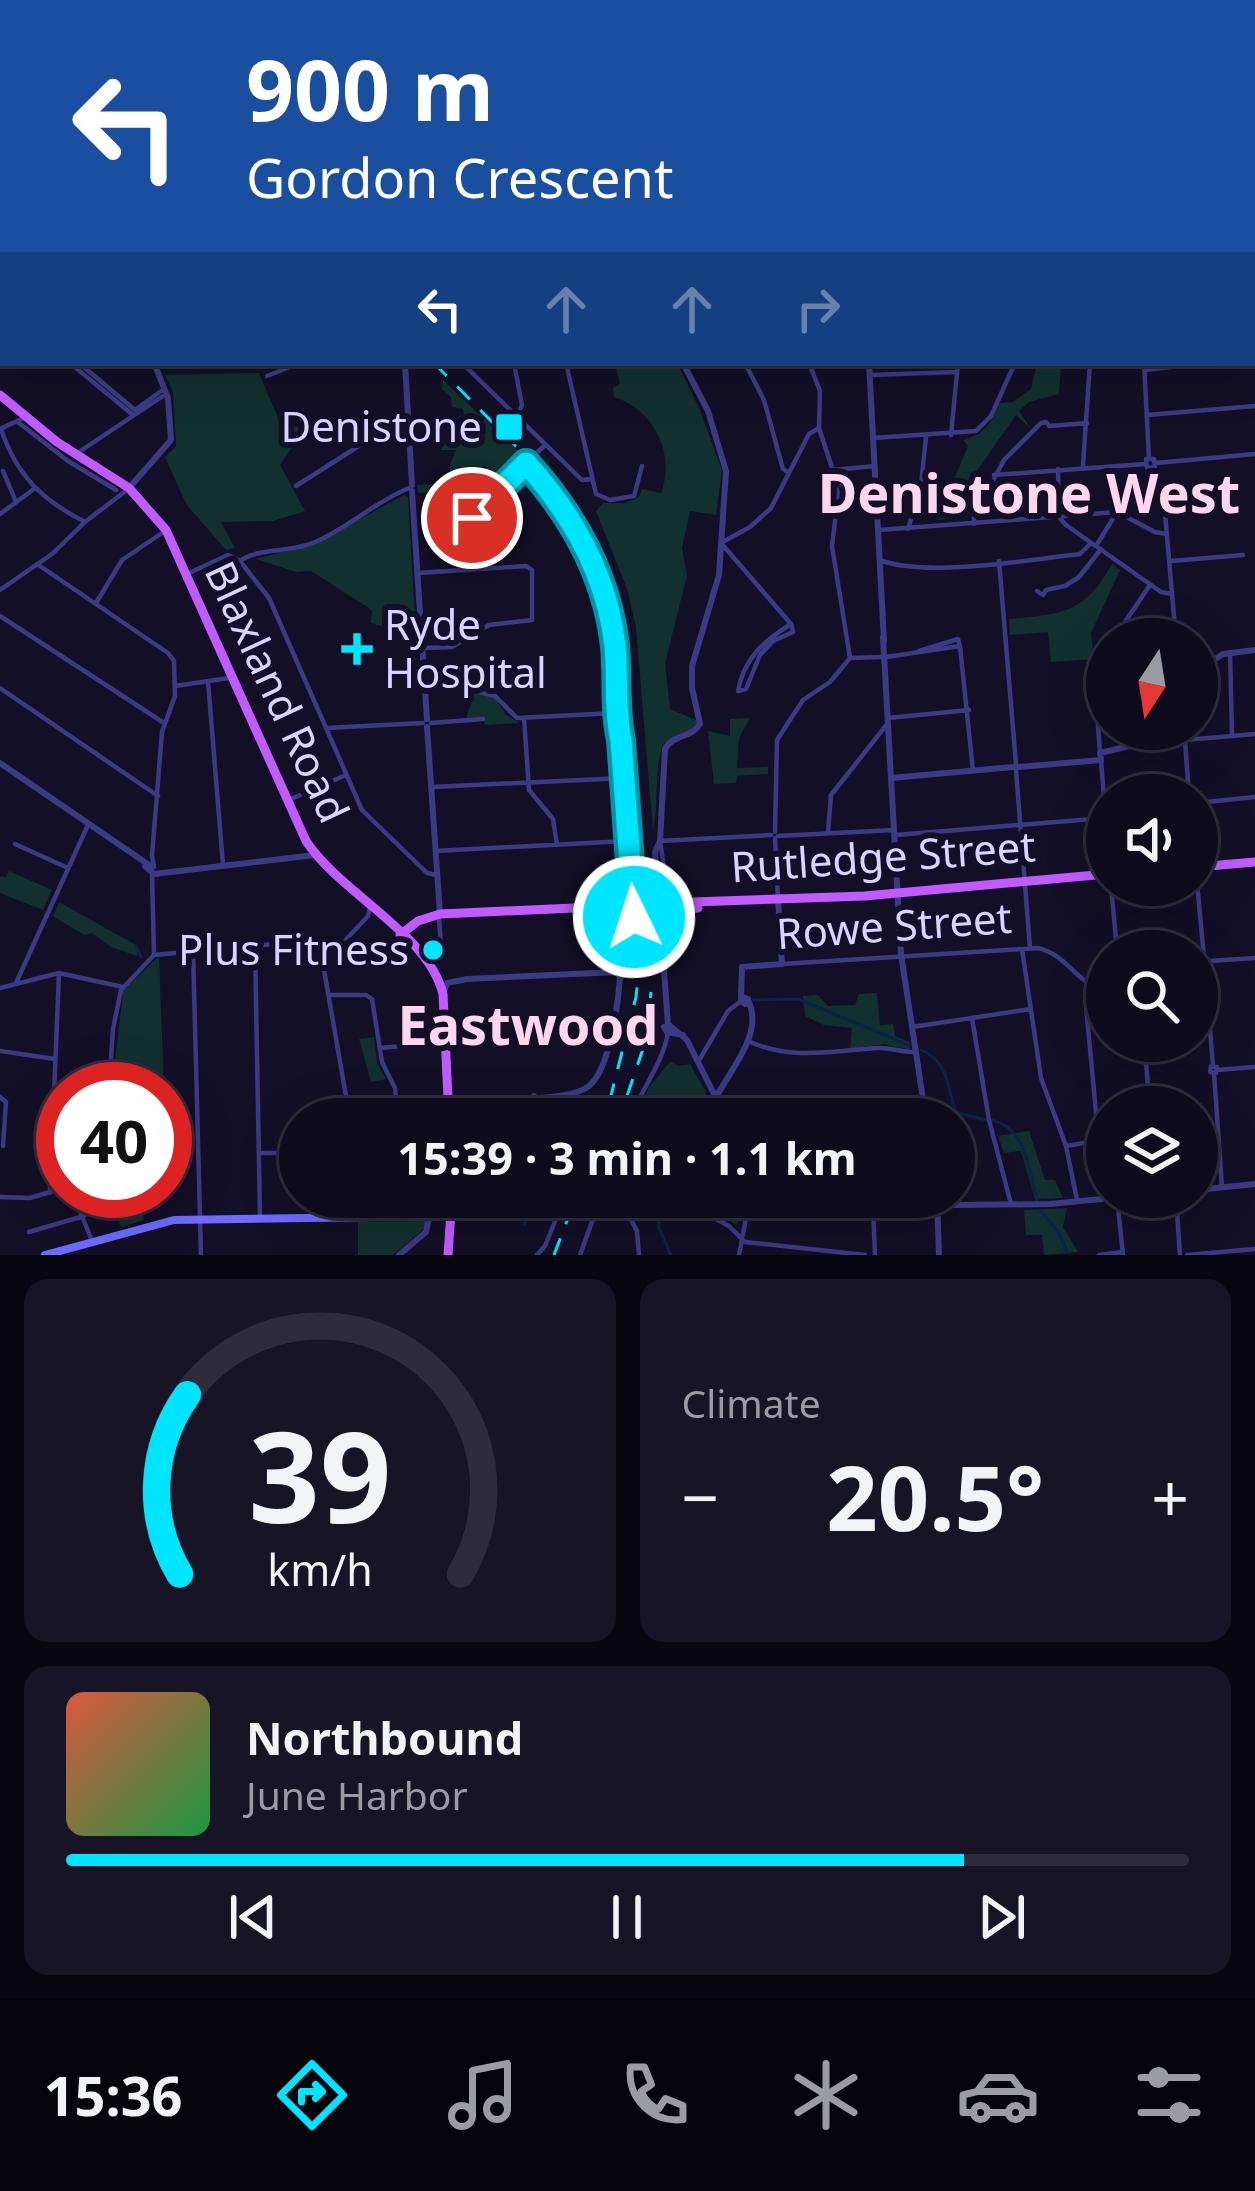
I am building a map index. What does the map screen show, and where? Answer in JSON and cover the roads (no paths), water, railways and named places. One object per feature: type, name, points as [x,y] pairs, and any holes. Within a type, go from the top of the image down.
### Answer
[{"type":"main road","name":"Blaxland Road","points":[[0,395],[22,420],[129,488],[166,530],[315,854],[373,913]]},
{"type":"main road","points":[[1218,865],[1255,862]]},
{"type":"main road","name":"Rutledge Street","points":[[440,916],[897,893],[1086,876]]},
{"type":"main road","points":[[373,913],[406,936],[434,969],[443,994],[448,1098]]},
{"type":"main road","points":[[406,936],[440,916]]},
{"type":"main road","points":[[406,936],[440,916]]},
{"type":"main road","points":[[45,1255],[154,1223],[279,1218]]},
{"type":"main road","points":[[448,1255],[450,1218]]},
{"type":"street","points":[[74,366],[134,412]]},
{"type":"street","points":[[83,366],[134,412]]},
{"type":"street","points":[[0,590],[129,488],[170,444],[166,392],[155,366]]},
{"type":"street","points":[[267,376],[292,366]]},
{"type":"street","points":[[405,366],[442,957]]},
{"type":"street","points":[[465,366],[582,480],[592,479]]},
{"type":"street","points":[[515,366],[522,405],[518,414]]},
{"type":"street","points":[[567,366],[599,497],[624,500],[636,494],[642,466]]},
{"type":"street","points":[[665,907],[658,885],[666,746],[700,724],[692,666],[719,575],[726,471],[708,411],[685,366]]},
{"type":"street","points":[[747,366],[764,400],[783,469],[790,473]]},
{"type":"street","points":[[810,366],[820,392],[819,428],[838,489],[832,546],[850,658]]},
{"type":"street","points":[[868,366],[897,893],[923,1098]]},
{"type":"street","points":[[951,435],[958,366]]},
{"type":"street","points":[[873,438],[965,434],[984,426],[1014,366]]},
{"type":"street","points":[[1083,467],[1090,366]]},
{"type":"street","points":[[1144,367],[1150,464],[1164,502],[1174,618]]},
{"type":"street","points":[[869,375],[957,372]]},
{"type":"street","points":[[76,454],[166,392]]},
{"type":"street","points":[[1147,415],[1255,406]]},
{"type":"street","points":[[296,486],[408,419]]},
{"type":"street","points":[[22,420],[1,429],[17,467],[34,489],[85,522]]},
{"type":"street","name":"Blaxland Road","points":[[22,420],[68,461],[116,490]]},
{"type":"street","points":[[974,524],[1004,460],[1043,421],[1049,427],[1087,423]]},
{"type":"street","points":[[722,543],[771,508],[809,434],[819,428]]},
{"type":"street","points":[[908,530],[921,485],[926,437]]},
{"type":"street","points":[[476,568],[473,515],[545,445]]},
{"type":"street","points":[[994,475],[1255,454]]},
{"type":"street","points":[[1004,460],[1010,474]]},
{"type":"street","points":[[477,1098],[570,1093],[589,1086],[602,1067],[621,973],[632,956],[637,909],[615,713],[616,653],[604,591],[579,534],[527,462]]},
{"type":"street","points":[[833,470],[874,466]]},
{"type":"street","points":[[16,502],[2,472],[17,467]]},
{"type":"street","points":[[1058,469],[1059,515],[1150,585],[1172,594]]},
{"type":"street","points":[[240,561],[316,542],[411,488]]},
{"type":"street","points":[[0,514],[34,489]]},
{"type":"street","points":[[877,530],[1117,512],[1167,534]]},
{"type":"street","points":[[1046,590],[1079,577],[1117,512]]},
{"type":"street","points":[[96,603],[122,560],[166,530]]},
{"type":"street","points":[[722,543],[791,624],[793,632],[773,641],[760,655],[746,689],[739,691],[751,656],[767,638],[791,624]]},
{"type":"street","points":[[879,561],[908,568],[1081,554],[1096,546]]},
{"type":"street","points":[[1081,554],[1088,561]]},
{"type":"street","points":[[186,574],[228,555],[240,561],[269,598],[364,813],[427,873],[437,875]]},
{"type":"street","points":[[1171,562],[1243,555]]},
{"type":"street","points":[[999,561],[1026,882],[1031,1009],[1041,1078],[1066,1146],[1077,1202]]},
{"type":"street","points":[[37,564],[172,656],[175,686],[164,723],[151,866],[154,955]]},
{"type":"street","points":[[418,573],[529,566],[536,615],[530,622],[490,625],[452,647],[422,648]]},
{"type":"street","points":[[1128,618],[1150,585]]},
{"type":"street","points":[[0,616],[164,723]]},
{"type":"street","points":[[782,964],[775,835],[777,740],[805,698],[830,682],[850,658],[911,655],[958,639],[973,771]]},
{"type":"street","points":[[1218,659],[1230,652],[1255,650]]},
{"type":"street","points":[[1230,652],[1232,735]]},
{"type":"street","points":[[175,686],[233,677]]},
{"type":"street","points":[[208,681],[223,865]]},
{"type":"street","points":[[0,688],[158,796]]},
{"type":"street","points":[[479,692],[495,696],[513,717],[615,713]]},
{"type":"street","points":[[828,833],[831,795],[888,721],[969,710]]},
{"type":"street","points":[[524,718],[530,796],[555,824],[556,845]]},
{"type":"street","points":[[326,728],[483,719]]},
{"type":"street","points":[[1218,735],[1255,734]]},
{"type":"street","points":[[1100,750],[1102,774]]},
{"type":"street","points":[[891,778],[1016,767],[1123,750]]},
{"type":"street","points":[[0,764],[151,866],[167,870],[315,854]]},
{"type":"street","points":[[288,801],[346,775]]},
{"type":"street","points":[[431,788],[624,778]]},
{"type":"street","points":[[1218,801],[1255,797]]},
{"type":"street","points":[[659,845],[1086,819]]},
{"type":"street","points":[[16,983],[88,824]]},
{"type":"street","points":[[435,851],[629,841]]},
{"type":"street","points":[[15,844],[68,868]]},
{"type":"street","points":[[639,1098],[660,1065],[669,1029],[661,948],[668,893],[659,845]]},
{"type":"street","points":[[322,964],[373,913]]},
{"type":"street","points":[[111,1062],[123,987],[154,955],[296,942],[322,964],[346,1098]]},
{"type":"street","points":[[255,946],[260,1218]]},
{"type":"street","name":"Rowe Street","points":[[744,1000],[742,967],[1026,948],[1056,953],[1086,983]]},
{"type":"street","points":[[193,952],[201,1255]]},
{"type":"street","points":[[1218,961],[1255,958]]},
{"type":"street","points":[[434,969],[466,979],[621,973]]},
{"type":"street","points":[[0,988],[59,974],[123,987]]},
{"type":"street","points":[[55,1062],[59,974]]},
{"type":"street","points":[[443,994],[447,983],[466,979]]},
{"type":"street","points":[[329,995],[366,995],[374,1003],[382,1062],[398,1098]]},
{"type":"street","points":[[698,1062],[728,1011],[744,1000],[754,1017],[748,1040],[717,1097]]},
{"type":"street","points":[[912,1027],[1031,1009]]},
{"type":"street","points":[[972,1018],[989,1120],[1011,1204]]},
{"type":"street","points":[[669,1029],[683,1035],[717,1097]]},
{"type":"street","points":[[446,1040],[611,1033]]},
{"type":"street","points":[[748,1040],[776,1050],[815,1055],[884,1047],[916,1052]]},
{"type":"street","points":[[380,1048],[401,1046]]},
{"type":"street","points":[[0,1051],[55,1059]]},
{"type":"street","points":[[1066,1146],[1090,1142],[1098,1134],[1091,1062]]},
{"type":"street","points":[[1214,1062],[1222,1187]]},
{"type":"street","points":[[1215,1070],[1255,1067]]},
{"type":"street","points":[[0,1097],[6,1102],[3,1146]]},
{"type":"street","points":[[260,1153],[279,1153]]},
{"type":"street","points":[[1218,1187],[1255,1184]]},
{"type":"street","points":[[0,1197],[36,1196]]},
{"type":"street","points":[[975,1202],[1086,1201]]},
{"type":"street","points":[[29,1232],[77,1218]]},
{"type":"street","points":[[85,1218],[92,1241]]},
{"type":"street","points":[[399,1255],[426,1232],[428,1218]]},
{"type":"street","points":[[537,1255],[556,1218]]},
{"type":"street","points":[[580,1255],[593,1218]]},
{"type":"street","points":[[630,1218],[637,1231],[639,1255]]},
{"type":"street","points":[[714,1218],[745,1242],[865,1255]]},
{"type":"street","points":[[739,1255],[746,1218]]},
{"type":"street","points":[[873,1218],[874,1255]]},
{"type":"street","points":[[938,1218],[939,1255]]},
{"type":"street","points":[[1099,1255],[1122,1254],[1121,1218]]},
{"type":"street","points":[[1178,1218],[1184,1255],[1255,1249]]},
{"type":"waterway","points":[[136,946],[141,957]]},
{"type":"waterway","points":[[753,1000],[798,999],[909,1045]]},
{"type":"waterway","points":[[921,1050],[942,1068],[956,1112],[986,1120]]},
{"type":"waterway","points":[[991,1120],[1003,1124],[1019,1140],[1037,1200]]},
{"type":"waterway","points":[[1040,1210],[1067,1252]]},
{"type":"waterway","points":[[525,1224],[526,1218]]},
{"type":"waterway","points":[[659,1218],[671,1255]]},
{"type":"railway","points":[[437,366],[566,497],[600,553],[620,611],[645,917],[636,997],[610,1098]]},
{"type":"railway","points":[[627,1096],[646,1040],[651,992]]},
{"type":"railway","points":[[554,1255],[568,1218]]},
{"type":"place","name":"Denistone","points":[[509,427]]},
{"type":"place","name":"Ryde Hospital","points":[[357,649]]},
{"type":"place","name":"Plus Fitness","points":[[433,950]]},
{"type":"district","name":"Denistone West","points":[[1029,494]]},
{"type":"district","name":"Eastwood","points":[[528,1026]]}]
